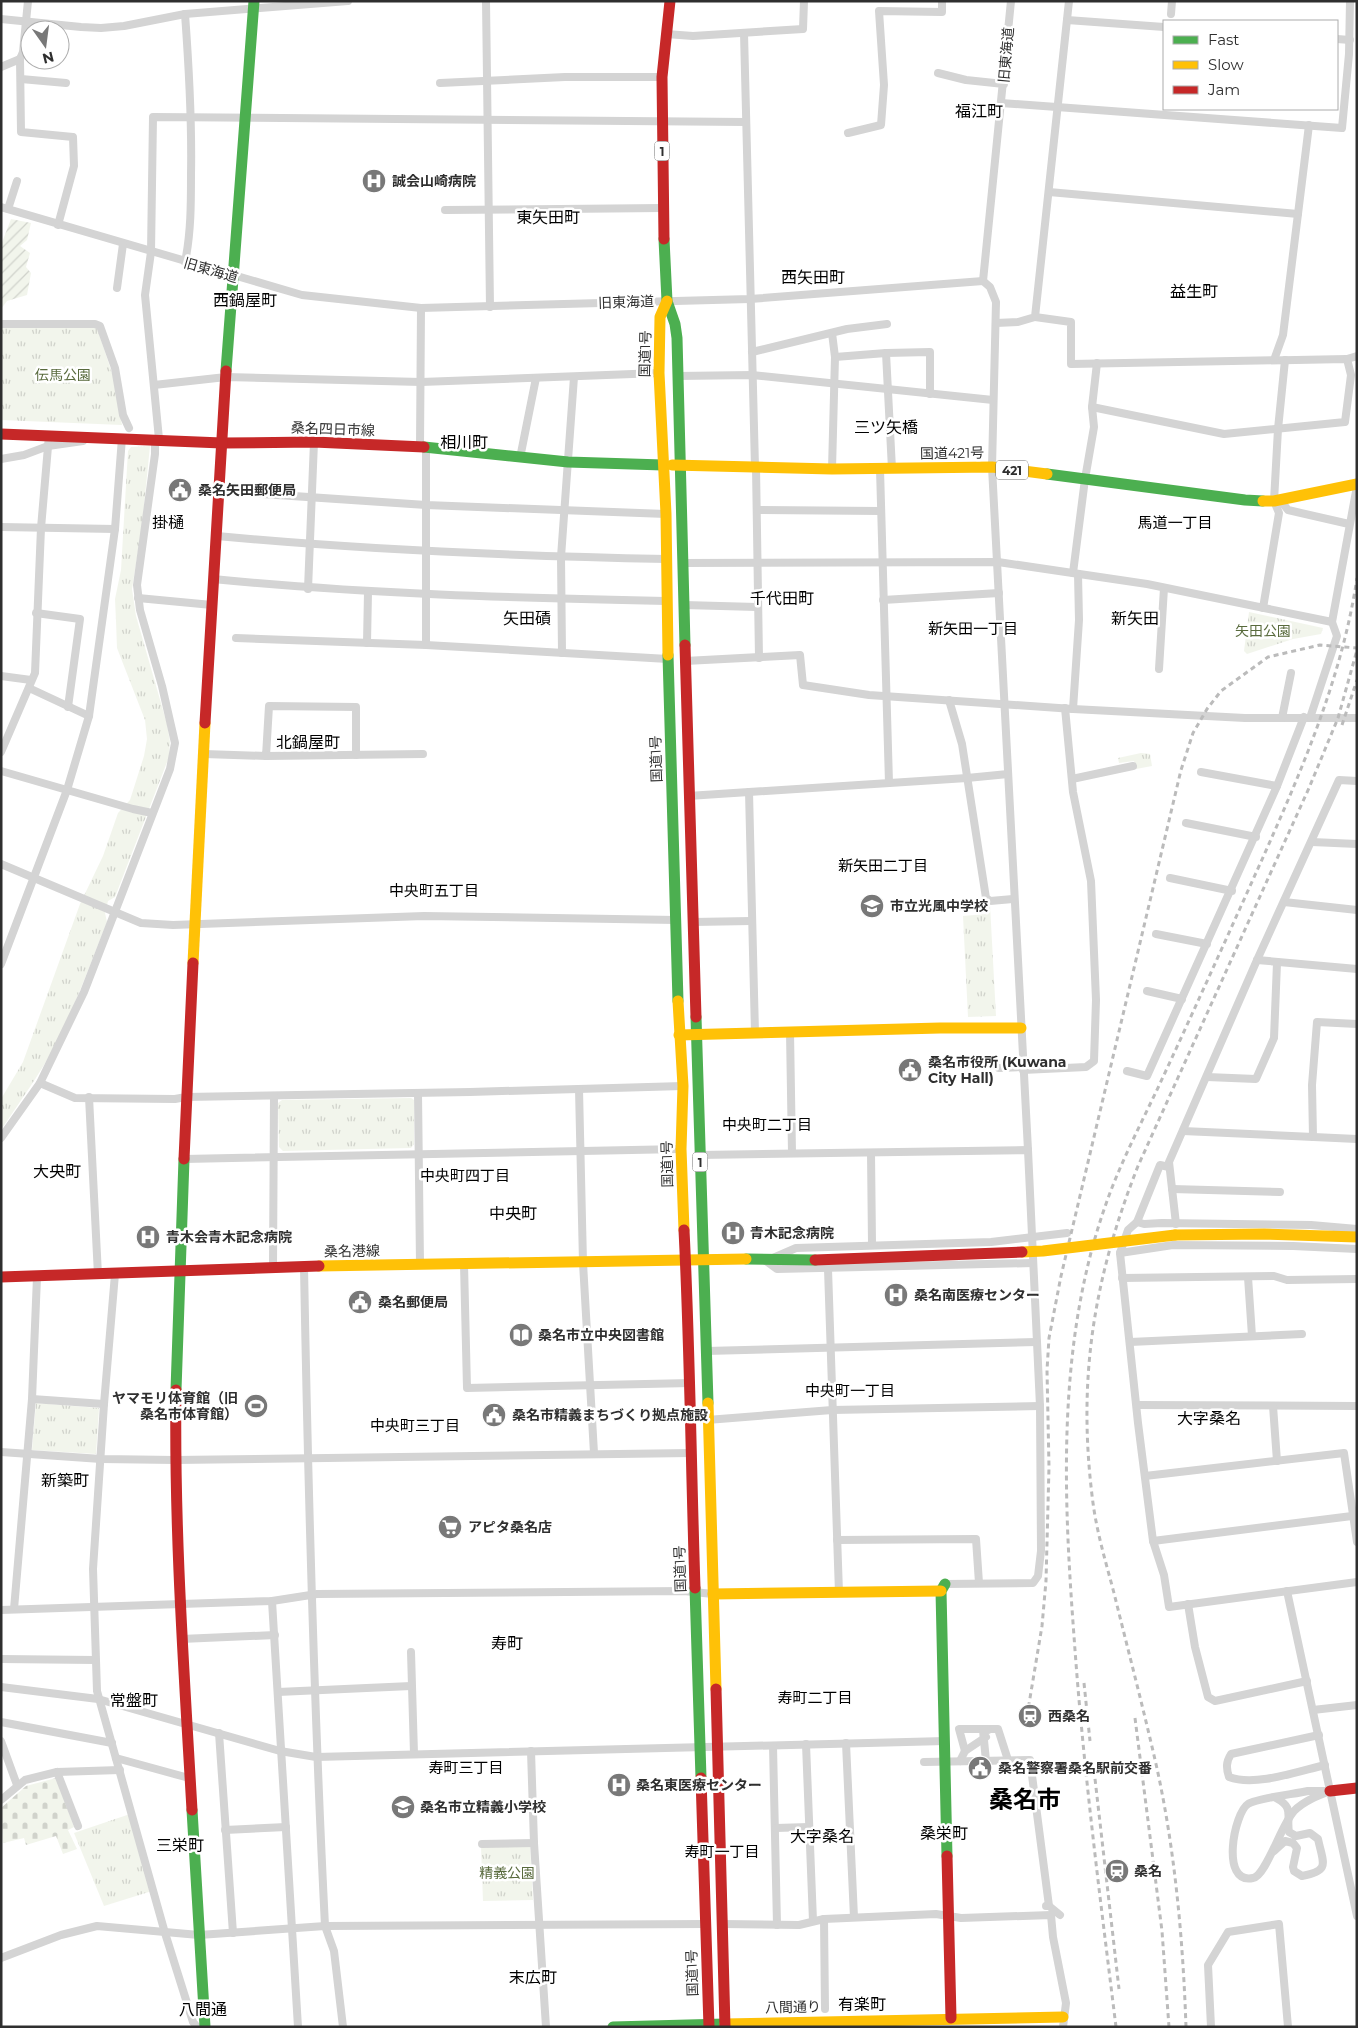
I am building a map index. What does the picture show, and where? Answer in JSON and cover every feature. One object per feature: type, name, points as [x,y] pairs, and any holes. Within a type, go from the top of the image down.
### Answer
[{"type":"main road","name":"国道1号","points":[[670,1],[662,77],[663,208],[667,301],[677,338],[688,796],[704,1260],[725,2025]]},
{"type":"main road","points":[[205,2027],[181,1639],[175,1460],[179,1272],[186,1097],[212,605],[232,276],[254,5]]},
{"type":"main road","name":"国道1号","points":[[667,301],[660,317],[659,373],[666,514],[666,601],[683,1086],[681,1149],[691,1383],[691,1453],[709,2026]]},
{"type":"main road","name":"桑名四日市線","points":[[1,434],[49,441],[122,438],[222,443],[314,442],[423,447],[568,462],[663,465]]},
{"type":"main road","name":"国道421号","points":[[663,465],[832,469],[992,467],[1245,500],[1277,501],[1357,485]]},
{"type":"main road","points":[[680,1035],[957,1027],[1021,1028]]},
{"type":"main road","name":"桑名港線","points":[[1,1277],[98,1275],[273,1267],[582,1263],[686,1259],[815,1260],[1043,1251],[1175,1229],[1357,1237]]},
{"type":"main road","points":[[712,1594],[840,1593],[943,1588],[951,2018]]},
{"type":"main road","points":[[1330,1791],[1357,1788]]},
{"type":"main road","name":"八間通り","points":[[613,2027],[709,2026],[951,2018],[1063,2022]]},
{"type":"street","points":[[26,20],[28,1]]},
{"type":"street","points":[[70,26],[101,28],[124,26],[185,14],[254,5],[348,1]]},
{"type":"street","points":[[486,1],[490,307]]},
{"type":"street","points":[[666,34],[693,36],[803,29],[804,1]]},
{"type":"street","points":[[848,134],[881,125],[884,85],[879,11],[942,12],[942,1]]},
{"type":"street","name":"旧東海道","points":[[5,208],[302,296],[421,308],[750,299],[983,281],[1011,1]]},
{"type":"street","points":[[1035,317],[1069,1]]},
{"type":"street","points":[[1171,14],[1172,1]]},
{"type":"street","points":[[1002,102],[1342,128],[1350,40],[1350,1]]},
{"type":"street","points":[[185,14],[192,117],[191,205],[189,242],[185,262]]},
{"type":"street","points":[[1,18],[20,20]]},
{"type":"street","points":[[1067,20],[1163,27]]},
{"type":"street","points":[[744,33],[757,510],[759,658]]},
{"type":"street","points":[[1338,39],[1350,40]]},
{"type":"street","points":[[1,67],[20,59]]},
{"type":"street","points":[[21,70],[21,132],[73,137],[74,166],[58,225]]},
{"type":"street","points":[[938,74],[966,80],[1004,84]]},
{"type":"street","points":[[440,83],[564,78],[662,77]]},
{"type":"street","points":[[21,79],[66,83]]},
{"type":"street","points":[[1,1138],[40,1082],[84,992],[170,769],[175,743],[138,598],[137,585],[157,439],[146,295],[151,252],[153,117],[746,122]]},
{"type":"street","points":[[1274,360],[1283,335],[1309,125]]},
{"type":"street","points":[[5,208],[17,181]]},
{"type":"street","points":[[1049,192],[1298,214]]},
{"type":"street","points":[[445,210],[663,208]]},
{"type":"street","points":[[117,288],[123,244]]},
{"type":"street","points":[[943,1588],[979,1582],[1033,1583],[1038,1576],[1041,1551],[1040,1406],[992,467],[996,302],[990,287],[983,281]]},
{"type":"street","points":[[421,308],[421,382],[426,505],[426,645]]},
{"type":"street","points":[[996,322],[1018,322],[1035,317],[1072,322],[1070,364],[1157,364],[1347,359],[1357,356]]},
{"type":"street","points":[[1,324],[95,324],[100,326],[115,368],[123,415],[129,428]]},
{"type":"street","points":[[752,352],[832,333],[887,324]]},
{"type":"street","points":[[832,333],[835,357],[832,469]]},
{"type":"street","points":[[835,357],[930,352],[930,394]]},
{"type":"street","points":[[886,353],[888,390],[886,469],[881,511],[889,782]]},
{"type":"street","points":[[1092,407],[1224,434],[1345,422],[1351,375],[1347,359]]},
{"type":"street","points":[[1263,608],[1279,513],[1277,501],[1278,429],[1285,360]]},
{"type":"street","points":[[998,1068],[1086,1067],[1094,1061],[1096,974],[1091,881],[1072,779],[1069,708],[1079,620],[1075,573],[1085,479],[1094,427],[1092,407],[1097,363]]},
{"type":"street","points":[[154,385],[226,377],[421,382],[659,373]]},
{"type":"street","points":[[677,376],[752,375],[993,400]]},
{"type":"street","points":[[562,653],[561,557],[574,377]]},
{"type":"street","points":[[520,458],[536,378]]},
{"type":"street","points":[[1,964],[67,790],[89,716],[115,529],[122,438]]},
{"type":"street","points":[[1,459],[24,455],[49,441]]},
{"type":"street","points":[[1,752],[35,673],[41,528],[49,441]]},
{"type":"street","points":[[308,588],[314,442]]},
{"type":"street","points":[[1127,1071],[1147,1076],[1232,891],[1307,718],[1337,636],[1332,622],[1357,485]]},
{"type":"street","points":[[219,491],[426,505],[564,512],[666,514]]},
{"type":"street","points":[[1277,501],[1288,510],[1349,524]]},
{"type":"street","points":[[757,510],[881,511]]},
{"type":"street","points":[[1,527],[115,529]]},
{"type":"street","points":[[217,536],[309,545],[426,551],[561,557],[667,559]]},
{"type":"street","points":[[682,563],[998,562],[1164,588],[1332,622]]},
{"type":"street","points":[[214,579],[368,592],[666,601]]},
{"type":"street","points":[[1159,669],[1164,588]]},
{"type":"street","points":[[367,643],[368,592]]},
{"type":"street","points":[[883,600],[999,593]]},
{"type":"street","points":[[138,598],[212,605]]},
{"type":"street","points":[[684,605],[757,607]]},
{"type":"street","points":[[36,613],[80,619],[68,707]]},
{"type":"street","points":[[236,638],[426,645],[668,659]]},
{"type":"street","points":[[685,661],[800,655],[803,685],[886,696],[1245,718],[1357,718]]},
{"type":"street","points":[[1282,718],[1291,673]]},
{"type":"street","points":[[1,676],[30,684],[68,707],[89,716]]},
{"type":"street","points":[[948,700],[962,744],[986,898],[990,901],[1014,899]]},
{"type":"street","points":[[266,756],[270,706],[356,707],[356,754]]},
{"type":"street","points":[[204,754],[266,756],[423,754]]},
{"type":"street","points":[[1072,779],[1133,766]]},
{"type":"street","points":[[1,771],[133,810],[152,813]]},
{"type":"street","points":[[1201,772],[1278,786]]},
{"type":"street","points":[[688,796],[1008,774]]},
{"type":"street","points":[[1175,1229],[1169,1162],[1257,960],[1340,780],[1357,781]]},
{"type":"street","points":[[749,792],[755,1033]]},
{"type":"street","points":[[1186,823],[1256,837]]},
{"type":"street","points":[[1312,842],[1357,844]]},
{"type":"street","points":[[1,864],[141,923],[173,926],[195,923],[424,916],[676,920]]},
{"type":"street","points":[[1170,878],[1232,891]]},
{"type":"street","points":[[1284,902],[1357,910]]},
{"type":"street","points":[[693,922],[751,921]]},
{"type":"street","points":[[1156,934],[1207,944]]},
{"type":"street","points":[[1257,960],[1357,969]]},
{"type":"street","points":[[1207,1077],[1256,1080],[1274,1038],[1277,962]]},
{"type":"street","points":[[1147,991],[1182,999]]},
{"type":"street","points":[[1313,1138],[1312,1085],[1317,1022],[1357,1024]]},
{"type":"street","points":[[790,1032],[792,1153]]},
{"type":"street","points":[[40,1082],[75,1098],[175,1099],[186,1097],[683,1086]]},
{"type":"street","points":[[579,1089],[582,1263],[594,1453]]},
{"type":"street","points":[[418,1093],[420,1264]]},
{"type":"street","points":[[273,1267],[274,1096]]},
{"type":"street","points":[[89,1098],[98,1275]]},
{"type":"street","points":[[1184,1131],[1357,1140]]},
{"type":"street","points":[[184,1158],[681,1149]]},
{"type":"street","points":[[700,1155],[1028,1150]]},
{"type":"street","points":[[871,1152],[872,1244]]},
{"type":"street","points":[[1169,1168],[1160,1165],[1137,1222],[1128,1230],[1120,1253],[1153,1542],[1164,1575],[1169,1607],[1357,1582]]},
{"type":"street","points":[[1172,1189],[1280,1192]]},
{"type":"street","points":[[1137,1222],[1175,1229],[1310,1225],[1357,1229]]},
{"type":"street","points":[[766,1261],[796,1248],[872,1244],[991,1242],[1067,1233]]},
{"type":"street","points":[[1120,1253],[1173,1245],[1357,1249]]},
{"type":"street","points":[[766,1261],[777,1269],[1033,1263]]},
{"type":"street","points":[[464,1264],[467,1388],[691,1383]]},
{"type":"street","points":[[304,1267],[307,1458],[316,1756],[325,1926],[334,1951],[343,2027]]},
{"type":"street","points":[[828,1269],[840,1593]]},
{"type":"street","points":[[115,1274],[93,1569],[98,1699],[120,1770],[165,1933],[193,2022],[197,2027]]},
{"type":"street","points":[[1122,1278],[1274,1276],[1287,1280],[1357,1279]]},
{"type":"street","points":[[14,1609],[32,1399],[37,1277]]},
{"type":"street","points":[[1248,1277],[1252,1336]]},
{"type":"street","points":[[1130,1342],[1302,1334]]},
{"type":"street","points":[[706,1350],[1036,1342]]},
{"type":"street","points":[[32,1399],[104,1404]]},
{"type":"street","points":[[1137,1405],[1357,1406]]},
{"type":"street","points":[[708,1420],[832,1410],[1040,1406]]},
{"type":"street","points":[[1273,1406],[1277,1461]]},
{"type":"street","points":[[1,1452],[102,1459],[175,1460],[691,1453]]},
{"type":"street","points":[[1145,1476],[1344,1453],[1357,1542]]},
{"type":"street","points":[[1153,1542],[1352,1516]]},
{"type":"street","points":[[837,1540],[976,1540],[979,1582]]},
{"type":"street","points":[[1287,1591],[1330,1791],[1353,1874],[1357,1916]]},
{"type":"street","points":[[1,1610],[272,1601],[317,1594],[696,1592],[712,1594]]},
{"type":"street","points":[[272,1601],[298,2027]]},
{"type":"street","points":[[1188,1604],[1195,1647],[1208,1697],[1215,1701],[1306,1681]]},
{"type":"street","points":[[181,1639],[275,1636]]},
{"type":"street","points":[[411,1652],[414,1754]]},
{"type":"street","points":[[1,1669],[2,1659],[95,1660]]},
{"type":"street","points":[[278,1692],[412,1686]]},
{"type":"street","points":[[1,1687],[98,1699],[280,1751],[316,1756],[945,1741]]},
{"type":"street","points":[[1313,1710],[1357,1704]]},
{"type":"street","points":[[1,1722],[112,1743]]},
{"type":"street","points":[[965,1751],[959,1729],[983,1735]]},
{"type":"street","points":[[960,1761],[965,1751],[983,1735],[998,1729],[1008,1760]]},
{"type":"street","points":[[219,1733],[232,1933]]},
{"type":"street","points":[[983,1735],[986,1761]]},
{"type":"street","points":[[1319,1735],[1231,1754],[1227,1760],[1226,1768],[1229,1777],[1237,1780],[1275,1777],[1325,1765]]},
{"type":"street","points":[[1,1741],[17,1785]]},
{"type":"street","points":[[846,1743],[854,1918]]},
{"type":"street","points":[[806,1744],[813,1921]]},
{"type":"street","points":[[773,1746],[777,1924]]},
{"type":"street","points":[[532,1752],[534,1843],[546,2027]]},
{"type":"street","points":[[116,1758],[189,1778]]},
{"type":"street","points":[[924,1762],[1030,1760],[1048,1906],[1060,1915]]},
{"type":"street","points":[[1,1800],[24,1780],[57,1772],[120,1770]]},
{"type":"street","points":[[57,1772],[78,1826]]},
{"type":"street","points":[[1308,1791],[1330,1791],[1302,1804],[1289,1818],[1260,1876],[1246,1878],[1240,1876],[1235,1871],[1232,1856],[1241,1812],[1250,1803],[1308,1791]]},
{"type":"street","points":[[1271,1854],[1281,1844],[1289,1841],[1297,1848],[1293,1867],[1296,1874],[1302,1876],[1316,1874],[1321,1871],[1324,1864],[1318,1839],[1310,1833],[1296,1836],[1292,1834],[1288,1827],[1289,1818],[1286,1804],[1276,1798]]},
{"type":"street","points":[[225,1830],[286,1826]]},
{"type":"street","points":[[776,1828],[809,1827]]},
{"type":"street","points":[[482,1844],[534,1843]]},
{"type":"street","points":[[722,1924],[799,1924],[824,1918],[936,1914],[961,1918],[1051,1915],[1052,1936],[1066,2003],[1063,2022]]},
{"type":"street","points":[[824,1918],[825,2009]]},
{"type":"street","points":[[1,1958],[61,1935],[97,1926],[199,1935],[325,1926],[706,1924]]},
{"type":"street","points":[[1211,2027],[1208,1965],[1228,1932],[1278,1924],[1288,2027]]},
{"type":"green space","points":[[11,219],[31,223],[27,240],[20,246],[30,253],[26,267],[31,273],[27,295],[7,301],[1,309],[1,245]]},
{"type":"green space","name":"伝馬公園","points":[[1,328],[97,328],[113,376],[122,425],[1,420]]},
{"type":"green space","points":[[150,446],[142,526],[132,589],[136,616],[167,724],[170,742],[169,757],[115,897],[108,901],[105,913],[107,922],[64,1028],[44,1065],[1,1130],[1,1099],[23,1062],[80,904],[103,856],[118,813],[130,800],[144,756],[147,739],[145,720],[117,648],[115,599],[121,570],[128,451],[131,447]]},
{"type":"green space","name":"矢田公園","points":[[1249,612],[1323,628],[1321,634],[1293,639],[1247,654],[1244,651]]},
{"type":"green space","points":[[1141,753],[1150,754],[1152,766],[1136,769],[1134,761],[1119,763],[1118,758]]},
{"type":"green space","points":[[984,905],[990,905],[996,1016],[968,1017],[963,916],[985,914]]},
{"type":"green space","points":[[411,1098],[414,1100],[414,1144],[411,1148],[283,1151],[279,1147],[278,1103],[282,1100]]},
{"type":"green space","points":[[36,1403],[99,1408],[96,1454],[32,1450]]},
{"type":"green space","points":[[56,1778],[74,1827],[68,1830],[77,1849],[63,1854],[56,1836],[26,1845],[24,1838],[3,1843],[1,1808],[26,1786]]},
{"type":"green space","points":[[130,1814],[152,1891],[104,1906],[74,1833]]},
{"type":"green space","name":"精義公園","points":[[530,1846],[533,1900],[483,1901],[481,1847]]},
{"type":"railway","points":[[1116,2027],[1087,1783],[1067,1526],[1068,1416],[1072,1361],[1079,1307],[1091,1254],[1113,1185],[1260,864],[1305,759],[1331,688],[1350,615],[1357,578]]},
{"type":"railway","points":[[1027,1716],[1042,1626],[1046,1581],[1049,1467],[1047,1370],[1049,1338],[1061,1276],[1181,770],[1193,733],[1207,709],[1221,691],[1268,657],[1320,645],[1357,648]]},
{"type":"railway","points":[[1186,2027],[1177,1895],[1163,1796],[1099,1537],[1093,1503],[1088,1458],[1087,1415],[1088,1373],[1093,1331],[1110,1250],[1122,1208],[1138,1166],[1309,788],[1338,718],[1357,650]]},
{"type":"railway","points":[[1342,725],[1357,680]]},
{"type":"railway","points":[[1084,1683],[1090,1741]]},
{"type":"railway","points":[[1135,1718],[1162,1931],[1169,2027]]},
{"type":"railway","points":[[1094,1770],[1119,1989]]},
{"type":"traffic: fast","points":[[226,371],[254,1]]},
{"type":"traffic: fast","points":[[664,239],[667,301],[675,324],[677,338],[685,645]]},
{"type":"traffic: fast","points":[[424,447],[568,462],[663,465]]},
{"type":"traffic: fast","points":[[1047,474],[1263,501]]},
{"type":"traffic: fast","points":[[668,655],[678,1001]]},
{"type":"traffic: fast","points":[[696,1017],[708,1403]]},
{"type":"traffic: fast","points":[[176,1390],[184,1159]]},
{"type":"traffic: fast","points":[[746,1259],[815,1260]]},
{"type":"traffic: fast","points":[[945,1584],[941,1591],[947,1856]]},
{"type":"traffic: fast","points":[[695,1588],[701,1778]]},
{"type":"traffic: fast","points":[[192,1810],[205,2027]]},
{"type":"traffic: fast","points":[[613,2027],[725,2024]]},
{"type":"traffic: slow","points":[[667,301],[660,317],[659,373],[666,514],[668,655]]},
{"type":"traffic: slow","points":[[672,465],[832,469],[992,467],[1047,474]]},
{"type":"traffic: slow","points":[[1263,501],[1274,501],[1357,484]]},
{"type":"traffic: slow","points":[[193,963],[205,723]]},
{"type":"traffic: slow","points":[[678,1001],[683,1086],[681,1149],[684,1230]]},
{"type":"traffic: slow","points":[[679,1035],[940,1028],[1021,1028]]},
{"type":"traffic: slow","points":[[1175,1235],[1264,1234],[1357,1237]]},
{"type":"traffic: slow","points":[[1022,1252],[1175,1235]]},
{"type":"traffic: slow","points":[[319,1266],[746,1259]]},
{"type":"traffic: slow","points":[[708,1403],[716,1689]]},
{"type":"traffic: slow","points":[[713,1594],[941,1591]]},
{"type":"traffic: slow","points":[[725,2024],[1063,2017]]},
{"type":"traffic: jam","points":[[664,239],[662,77],[670,1]]},
{"type":"traffic: jam","points":[[205,723],[226,371]]},
{"type":"traffic: jam","points":[[1,434],[222,443],[314,442],[424,447]]},
{"type":"traffic: jam","points":[[685,645],[696,1017]]},
{"type":"traffic: jam","points":[[184,1159],[193,963]]},
{"type":"traffic: jam","points":[[684,1230],[695,1588]]},
{"type":"traffic: jam","points":[[815,1260],[1022,1252]]},
{"type":"traffic: jam","points":[[1,1277],[319,1266]]},
{"type":"traffic: jam","points":[[176,1390],[178,1548],[192,1810]]},
{"type":"traffic: jam","points":[[716,1689],[725,2027]]},
{"type":"traffic: jam","points":[[701,1778],[709,2027]]},
{"type":"traffic: jam","points":[[1330,1791],[1357,1788]]},
{"type":"traffic: jam","points":[[947,1856],[951,2018]]},
{"type":"place","name":"誠会山崎病院","points":[[374,181]]},
{"type":"place","name":"桑名矢田郵便局","points":[[180,490]]},
{"type":"place","name":"市立光風中学校","points":[[872,906]]},
{"type":"place","name":"桑名市役所 (Kuwana City Hall)","points":[[910,1070]]},
{"type":"place","name":"青木記念病院","points":[[733,1233]]},
{"type":"place","name":"青木会青木記念病院","points":[[148,1237]]},
{"type":"place","name":"桑名南医療センター","points":[[896,1295]]},
{"type":"place","name":"桑名郵便局","points":[[360,1302]]},
{"type":"place","name":"桑名市立中央図書館","points":[[521,1335]]},
{"type":"place","name":"ヤマモリ体育館（旧 桑名市体育館）","points":[[256,1406]]},
{"type":"place","name":"桑名市精義まちづくり拠点施設","points":[[494,1415]]},
{"type":"place","name":"アピタ桑名店","points":[[450,1527]]},
{"type":"place","name":"西桑名","points":[[1030,1716]]},
{"type":"place","name":"桑名警察署桑名駅前交番","points":[[980,1768]]},
{"type":"place","name":"桑名東医療センター","points":[[619,1785]]},
{"type":"place","name":"桑名市立精義小学校","points":[[403,1807]]},
{"type":"place","name":"桑名","points":[[1117,1871]]},
{"type":"district","name":"福江町","points":[[979,111]]},
{"type":"district","name":"東矢田町","points":[[548,217]]},
{"type":"district","name":"西矢田町","points":[[813,277]]},
{"type":"district","name":"益生町","points":[[1194,291]]},
{"type":"district","name":"西鍋屋町","points":[[245,300]]},
{"type":"district","name":"三ツ矢橋","points":[[886,427]]},
{"type":"district","name":"相川町","points":[[464,442]]},
{"type":"district","name":"掛樋","points":[[168,522]]},
{"type":"district","name":"馬道一丁目","points":[[1175,522]]},
{"type":"district","name":"千代田町","points":[[782,598]]},
{"type":"district","name":"矢田磧","points":[[527,618]]},
{"type":"district","name":"新矢田","points":[[1135,618]]},
{"type":"district","name":"新矢田一丁目","points":[[973,628]]},
{"type":"district","name":"北鍋屋町","points":[[308,742]]},
{"type":"district","name":"新矢田二丁目","points":[[883,865]]},
{"type":"district","name":"中央町五丁目","points":[[434,890]]},
{"type":"district","name":"中央町二丁目","points":[[767,1124]]},
{"type":"district","name":"大央町","points":[[57,1171]]},
{"type":"district","name":"中央町四丁目","points":[[465,1175]]},
{"type":"district","name":"中央町","points":[[513,1213]]},
{"type":"district","name":"中央町一丁目","points":[[850,1390]]},
{"type":"district","name":"大字桑名","points":[[1209,1418]]},
{"type":"district","name":"中央町三丁目","points":[[415,1425]]},
{"type":"district","name":"新築町","points":[[65,1480]]},
{"type":"district","name":"寿町","points":[[507,1643]]},
{"type":"district","name":"寿町二丁目","points":[[815,1697]]},
{"type":"district","name":"常盤町","points":[[134,1700]]},
{"type":"district","name":"寿町三丁目","points":[[466,1767]]},
{"type":"district","name":"桑名市","points":[[1025,1799]]},
{"type":"district","name":"桑栄町","points":[[944,1833]]},
{"type":"district","name":"大字桑名","points":[[822,1836]]},
{"type":"district","name":"三栄町","points":[[180,1845]]},
{"type":"district","name":"寿町一丁目","points":[[722,1851]]},
{"type":"district","name":"末広町","points":[[533,1977]]},
{"type":"district","name":"有楽町","points":[[862,2004]]},
{"type":"district","name":"八間通","points":[[203,2009]]}]
